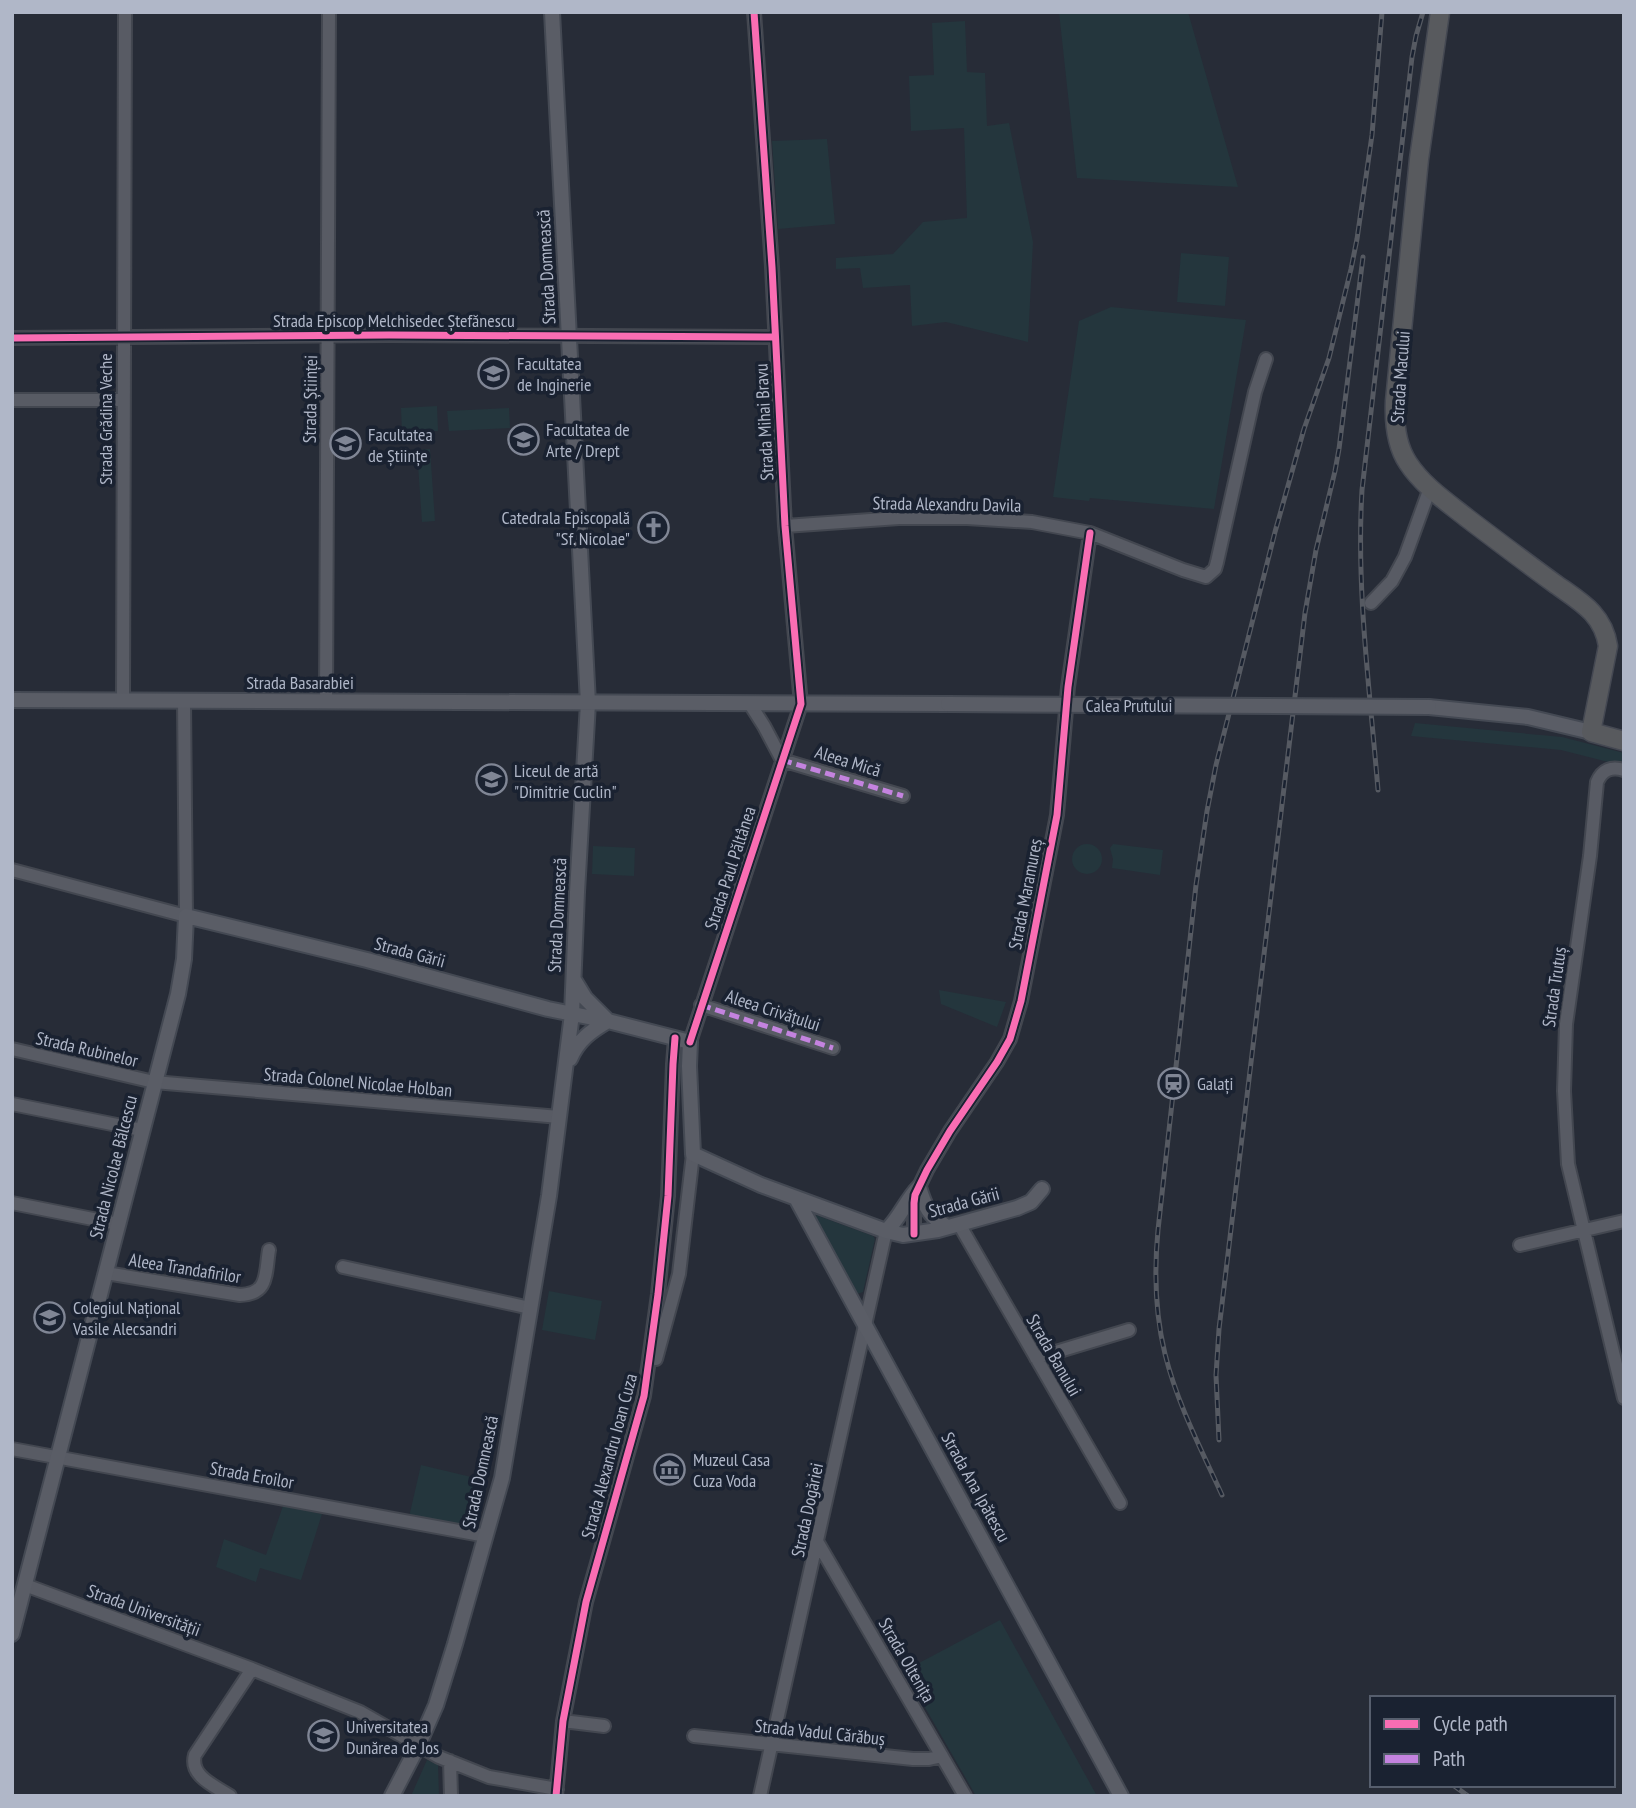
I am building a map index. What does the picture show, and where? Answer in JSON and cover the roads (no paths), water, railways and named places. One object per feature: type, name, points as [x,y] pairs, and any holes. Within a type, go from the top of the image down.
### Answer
[{"type":"highway","name":"Strada Macului","points":[[1440,12],[1419,159],[1394,418],[1396,433],[1408,463],[1430,488],[1587,607],[1601,622],[1608,646],[1591,732]]},
{"type":"highway","name":"Calea Prutului","points":[[1591,732],[1624,741]]},
{"type":"main road","name":"Strada Domnească","points":[[392,1796],[419,1744],[438,1698],[505,1463],[548,1206],[572,1014],[588,704],[552,12]]},
{"type":"main road","name":"Strada Basarabiei","points":[[12,700],[588,704]]},
{"type":"main road","name":"Calea Prutului","points":[[588,704],[1429,707],[1528,717],[1591,732]]},
{"type":"main road","name":"Strada Gării","points":[[186,916],[683,1040]]},
{"type":"main road","name":"Strada Nicolae Bălcescu","points":[[12,1634],[179,986],[184,960],[186,916]]},
{"type":"main road","points":[[565,1070],[582,1038],[608,1021],[585,998],[573,979]]},
{"type":"main road","points":[[683,1040],[690,1078],[694,1154]]},
{"type":"main road","name":"Strada Gării","points":[[694,1154],[796,1198],[903,1235],[953,1226],[1017,1208],[1031,1202],[1042,1189]]},
{"type":"main road","points":[[886,1231],[919,1187],[931,1215],[953,1226]]},
{"type":"main road","name":"Strada Ana Ipătescu","points":[[796,1198],[1121,1796]]},
{"type":"street","name":"Strada Grădina Veche","points":[[123,700],[125,12]]},
{"type":"street","name":"Strada Științei","points":[[326,702],[329,12]]},
{"type":"street","name":"Strada Mihai Bravu","points":[[754,12],[785,526],[801,704]]},
{"type":"street","name":"Strada Episcop Melchisedec Ștefănescu","points":[[12,338],[328,335],[775,337]]},
{"type":"street","name":"Strada Alexandru Davila","points":[[785,526],[899,519],[967,518],[1032,522],[1090,533],[1206,577],[1212,573],[1217,562],[1255,392],[1266,359]]},
{"type":"street","points":[[12,400],[122,400]]},
{"type":"street","points":[[1371,603],[1392,581],[1405,556],[1430,488]]},
{"type":"street","name":"Strada Maramureș","points":[[914,1234],[914,1203],[927,1170],[997,1062],[1015,1026],[1056,816],[1068,687],[1090,533]]},
{"type":"street","name":"Strada Nicolae Bălcescu","points":[[184,701],[186,916]]},
{"type":"street","points":[[750,704],[782,760]]},
{"type":"street","name":"Strada Paul Păltânea","points":[[683,1040],[701,1005],[801,704]]},
{"type":"street","name":"Aleea Mică","points":[[782,760],[903,796]]},
{"type":"street","name":"Strada Trutuș","points":[[1624,770],[1610,769],[1600,776],[1597,782],[1590,856],[1566,1024],[1564,1072],[1566,1141],[1571,1175],[1624,1398]]},
{"type":"street","name":"Strada Gării","points":[[12,870],[186,916]]},
{"type":"street","name":"Aleea Crivățului","points":[[701,1005],[833,1048]]},
{"type":"street","name":"Strada Alexandru Ioan Cuza","points":[[557,1792],[564,1721],[586,1602],[644,1396],[658,1294],[683,1040]]},
{"type":"street","name":"Strada Rubinelor","points":[[12,1049],[154,1082]]},
{"type":"street","name":"Strada Colonel Nicolae Holban","points":[[154,1082],[559,1117]]},
{"type":"street","points":[[12,1104],[142,1130]]},
{"type":"street","points":[[644,1396],[679,1275],[694,1154]]},
{"type":"street","points":[[12,1203],[118,1224]]},
{"type":"street","points":[[1520,1245],[1624,1221]]},
{"type":"street","name":"Strada Banului","points":[[953,1226],[1036,1358],[1120,1503]]},
{"type":"street","name":"Strada Dogăriei","points":[[760,1796],[886,1231]]},
{"type":"street","name":"Aleea Trandafirilor","points":[[106,1273],[251,1295],[258,1292],[263,1284],[269,1250]]},
{"type":"street","points":[[343,1267],[530,1308]]},
{"type":"street","points":[[1036,1358],[1129,1330]]},
{"type":"street","name":"Strada Eroilor","points":[[12,1449],[486,1536]]},
{"type":"street","name":"Strada Oltenița","points":[[818,1543],[965,1796]]},
{"type":"street","name":"Strada Universității","points":[[25,1585],[360,1712],[450,1761],[489,1777],[557,1792]]},
{"type":"street","points":[[230,1796],[195,1771],[193,1763],[195,1755],[252,1669]]},
{"type":"street","points":[[564,1721],[604,1726]]},
{"type":"street","name":"Strada Vadul Cărăbuș","points":[[694,1736],[913,1759],[942,1756]]},
{"type":"street","points":[[450,1761],[451,1796]]},
{"type":"railway","points":[[1222,1495],[1183,1408],[1165,1354],[1156,1292],[1158,1230],[1196,885],[1207,811],[1216,765],[1275,532],[1304,429],[1329,358],[1351,269],[1372,135],[1382,12]]},
{"type":"railway","points":[[1378,790],[1362,603],[1362,490],[1412,57],[1423,12]]},
{"type":"railway","points":[[1219,1440],[1216,1375],[1219,1329],[1305,613],[1339,449],[1363,257]]},
{"type":"railway","points":[[1456,1787],[1468,1796]]},
{"type":"place","name":"Facultatea de Inginerie","points":[[494,373]]},
{"type":"place","name":"Facultatea de Arte / Drept","points":[[523,439]]},
{"type":"place","name":"Facultatea de Științe","points":[[345,444]]},
{"type":"place","name":"Catedrala Episcopală \"Sf. Nicolae\"","points":[[653,527]]},
{"type":"place","name":"Liceul de artă \"Dimitrie Cuclin\"","points":[[491,780]]},
{"type":"place","name":"Galați","points":[[1174,1083]]},
{"type":"place","name":"Colegiul Național Vasile Alecsandri","points":[[50,1317]]},
{"type":"place","name":"Muzeul Casa Cuza Voda","points":[[670,1469]]},
{"type":"place","name":"Universitatea Dunărea de Jos","points":[[323,1736]]}]
